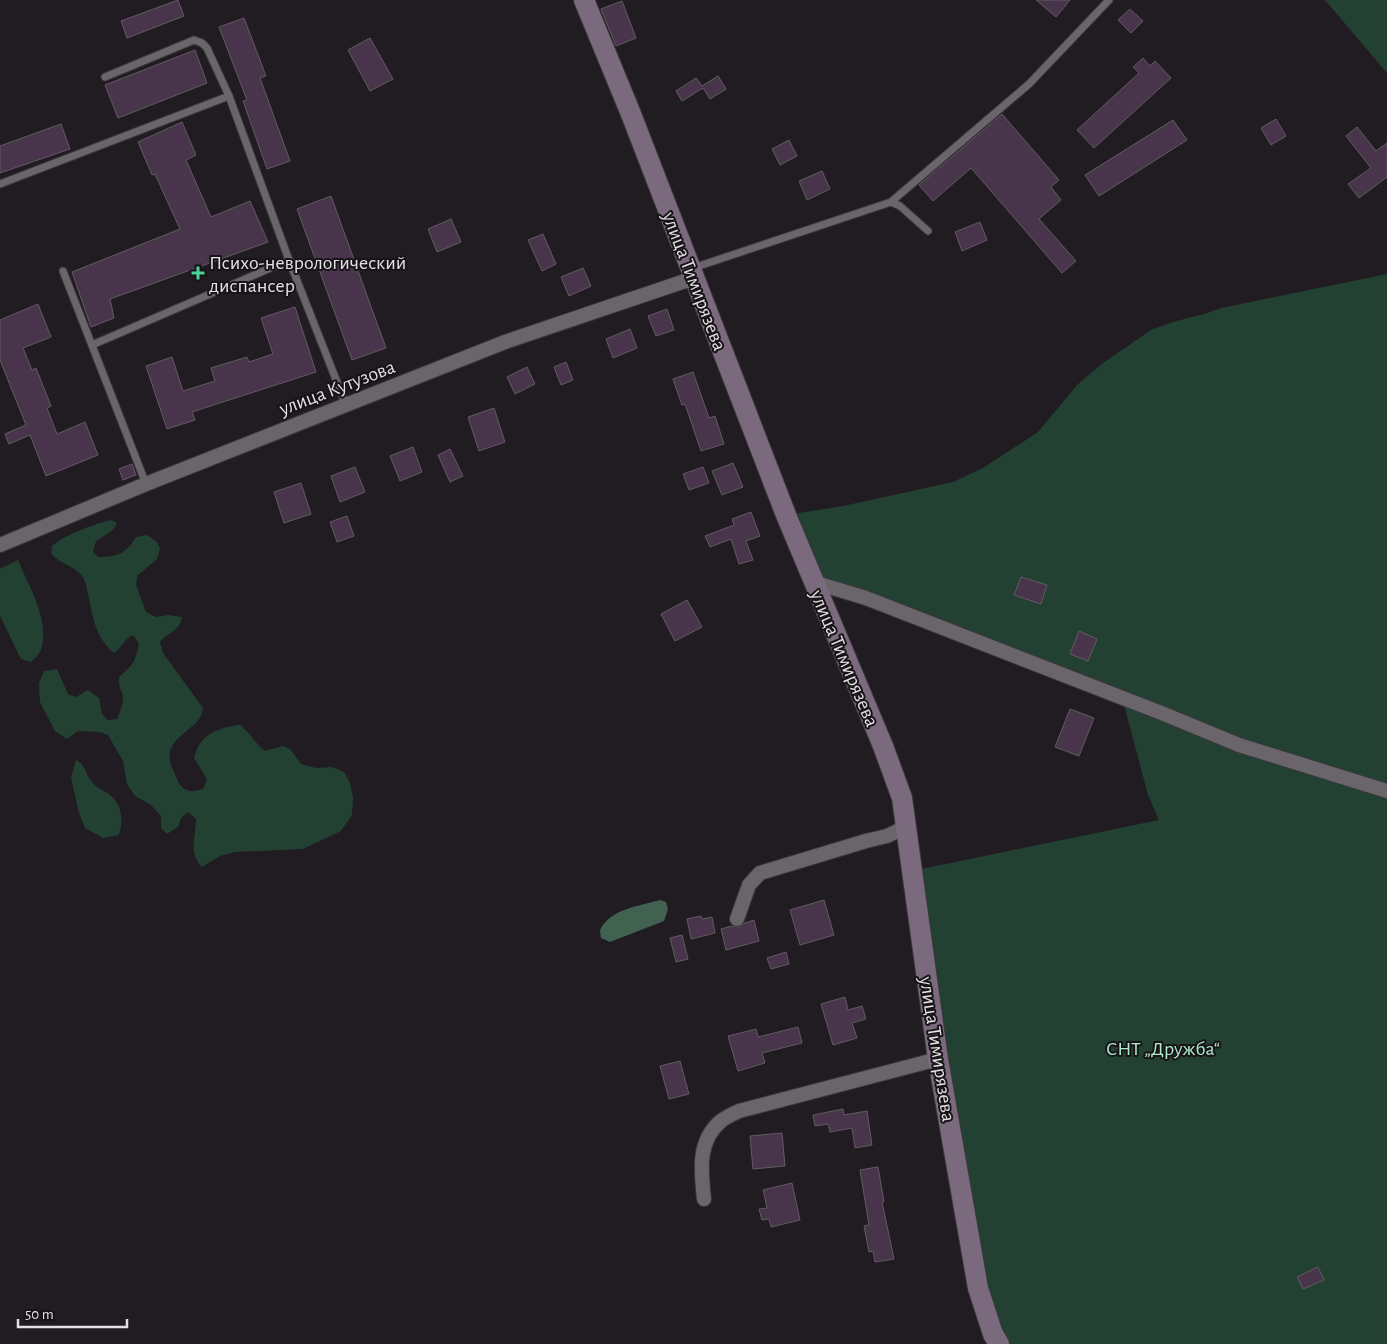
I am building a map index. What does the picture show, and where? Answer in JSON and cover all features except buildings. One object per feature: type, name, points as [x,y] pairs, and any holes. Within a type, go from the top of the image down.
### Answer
[{"type":"main road","name":"улица Тимирязева","points":[[584,0],[813,582],[883,746],[902,798],[938,1059],[978,1288],[999,1344]]},
{"type":"street","name":"улица Кутузова","points":[[0,545],[146,484],[505,342],[692,273]]},
{"type":"street","points":[[813,582],[866,598],[1239,745],[1387,791]]},
{"type":"street","points":[[737,920],[749,885],[760,873],[887,836],[906,826]]},
{"type":"street","points":[[704,1199],[701,1162],[706,1140],[721,1121],[739,1111],[938,1059]]},
{"type":"lane","points":[[692,273],[890,202],[1029,84],[1109,0]]},
{"type":"lane","points":[[105,77],[194,40],[202,43],[207,48],[229,96],[289,260],[346,405]]},
{"type":"lane","points":[[0,184],[229,96]]},
{"type":"lane","points":[[890,202],[900,206],[928,231]]},
{"type":"lane","points":[[92,345],[289,260]]},
{"type":"lane","points":[[62,271],[146,484]]},
{"type":"green space","points":[[1325,0],[1387,0],[1387,73]]},
{"type":"green space","name":"СНТ „Дружба“","points":[[1387,274],[1387,1344],[999,1344],[993,1334],[912,871],[1159,820],[1148,795],[1122,697],[813,582],[786,515],[843,506],[953,482],[983,468],[1038,432],[1077,385],[1103,363],[1151,330],[1221,308]]},
{"type":"green space","points":[[111,520],[117,523],[113,530],[96,541],[93,552],[98,557],[116,555],[125,551],[136,537],[147,535],[157,542],[160,549],[157,559],[137,576],[136,585],[146,612],[156,617],[168,615],[182,617],[179,625],[160,642],[163,653],[203,708],[201,716],[196,723],[175,742],[171,749],[170,759],[178,781],[185,789],[190,791],[204,788],[207,779],[194,758],[200,743],[217,730],[240,725],[265,751],[283,746],[290,749],[301,764],[316,768],[332,767],[344,772],[350,783],[353,798],[352,815],[341,831],[303,849],[234,852],[220,856],[202,867],[195,856],[194,850],[196,819],[188,812],[181,818],[178,827],[167,834],[161,828],[161,816],[151,805],[135,796],[127,784],[123,761],[108,735],[100,732],[78,731],[67,739],[55,731],[40,702],[39,683],[44,671],[57,669],[68,694],[76,697],[88,690],[99,698],[102,714],[108,720],[117,719],[123,700],[119,677],[133,663],[138,650],[139,644],[133,635],[114,653],[108,647],[96,626],[83,578],[79,572],[58,560],[51,553],[52,546],[65,537]]},
{"type":"green space","points":[[18,560],[37,604],[43,628],[41,650],[31,662],[21,659],[0,616],[0,569]]},
{"type":"green space","points":[[76,760],[83,765],[91,781],[110,795],[120,809],[121,824],[119,835],[103,838],[85,828],[79,813],[71,778]]},
{"type":"shaded area","points":[[660,900],[666,902],[668,909],[664,921],[610,942],[601,938],[600,930],[611,917],[626,909]]},
{"type":"place","name":"Психо-неврологический диспансер","points":[[198,273]]}]
